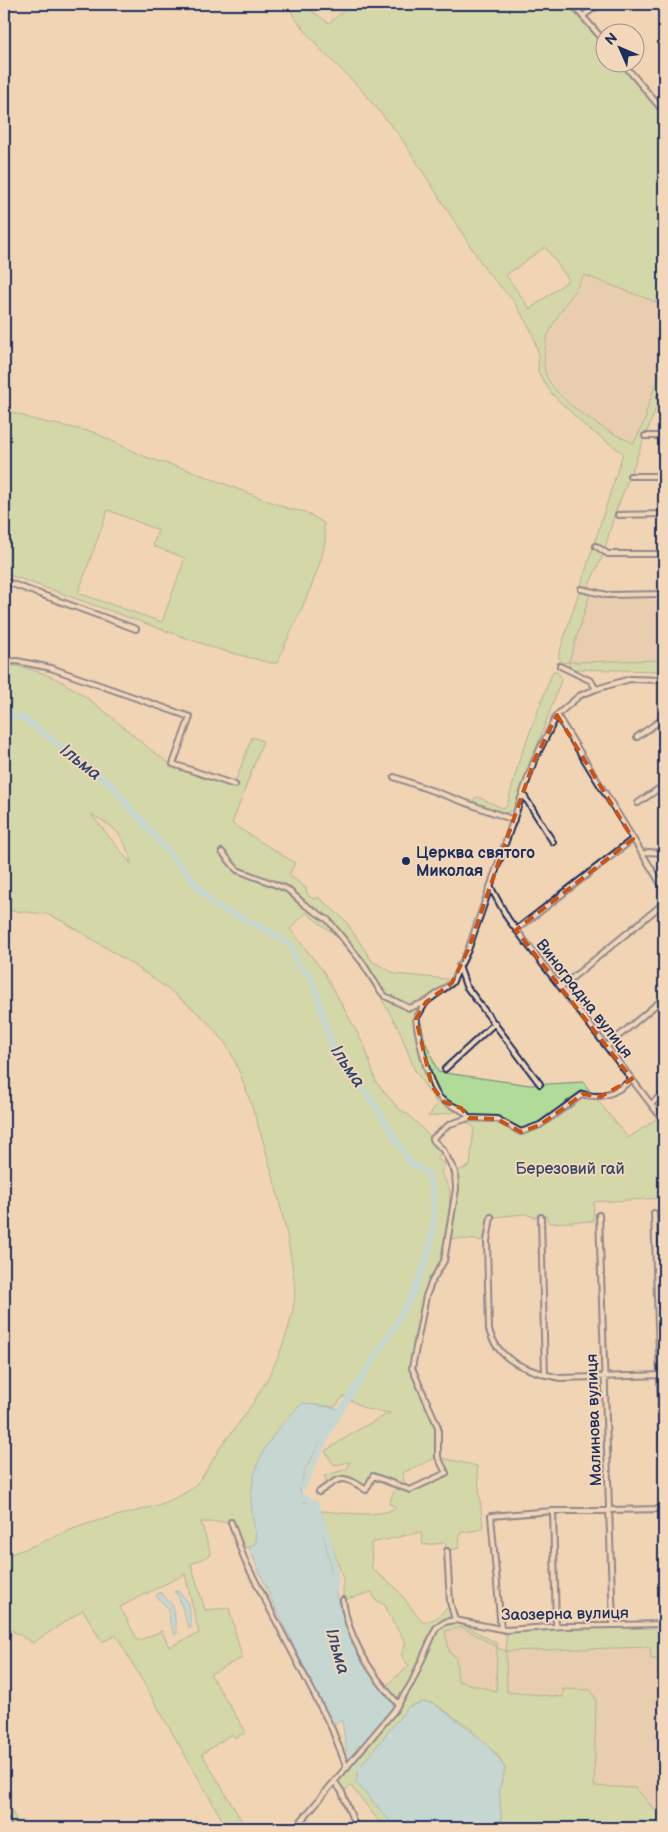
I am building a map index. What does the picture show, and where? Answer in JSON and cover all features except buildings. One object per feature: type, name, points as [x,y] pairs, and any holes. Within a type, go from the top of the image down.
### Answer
[{"type":"street","points":[[572,4],[596,31]]},
{"type":"street","points":[[583,16],[599,4]]},
{"type":"street","points":[[630,72],[664,112]]},
{"type":"street","points":[[645,436],[664,436]]},
{"type":"street","points":[[630,476],[664,476]]},
{"type":"street","points":[[618,515],[664,514]]},
{"type":"street","points":[[596,546],[608,554],[664,554]]},
{"type":"street","points":[[4,581],[136,629]]},
{"type":"street","points":[[581,589],[607,595],[664,594]]},
{"type":"street","points":[[4,662],[18,661],[51,668],[190,717],[173,764],[235,785]]},
{"type":"street","points":[[560,666],[591,681],[596,689]]},
{"type":"street","points":[[222,852],[237,870],[287,889],[305,905],[328,920],[362,962],[379,989],[404,1007],[409,1008],[426,1002],[452,983],[468,950],[537,754],[557,715],[579,696],[596,689],[630,680],[664,680]]},
{"type":"street","points":[[557,715],[664,889]]},
{"type":"street","points":[[636,737],[664,718]]},
{"type":"street","points":[[394,777],[514,820]]},
{"type":"street","points":[[638,803],[664,785]]},
{"type":"street","points":[[523,794],[553,842]]},
{"type":"street","points":[[516,930],[633,838]]},
{"type":"street","points":[[643,854],[648,852],[664,854]]},
{"type":"street","name":"Виноградна вулиця","points":[[491,888],[499,906],[516,930],[664,1121]]},
{"type":"street","points":[[561,987],[664,903]]},
{"type":"street","points":[[459,966],[466,986],[540,1084]]},
{"type":"street","points":[[607,1046],[664,998]]},
{"type":"street","points":[[426,1002],[416,1019],[432,1086],[444,1102],[465,1110],[469,1118]]},
{"type":"street","points":[[445,1069],[495,1023]]},
{"type":"street","points":[[319,1492],[340,1478],[348,1478],[366,1490],[373,1476],[410,1490],[446,1473],[438,1457],[438,1427],[412,1368],[426,1296],[432,1281],[444,1261],[456,1189],[455,1172],[443,1150],[432,1139],[450,1124],[469,1118],[496,1119],[521,1132],[540,1125],[583,1094],[600,1097],[620,1089],[632,1079]]},
{"type":"street","points":[[651,1104],[664,1093]]},
{"type":"street","points":[[654,1213],[663,1375],[664,1490]]},
{"type":"street","name":"Малинова вулиця","points":[[599,1214],[603,1378],[613,1624]]},
{"type":"street","points":[[491,1217],[487,1241],[489,1330],[493,1343],[504,1357],[545,1375],[560,1378],[663,1375]]},
{"type":"street","points":[[541,1217],[545,1375]]},
{"type":"street","points":[[501,1629],[491,1516],[554,1511],[664,1509]]},
{"type":"street","points":[[554,1511],[556,1626]]},
{"type":"street","points":[[231,1522],[246,1561],[331,1727],[347,1768]]},
{"type":"street","points":[[294,1828],[347,1768],[398,1704],[412,1682],[436,1628],[445,1622],[455,1620],[450,1602],[447,1551]]},
{"type":"street","points":[[343,1600],[349,1623],[368,1665],[398,1704]]},
{"type":"street","name":"Заозерна вулиця","points":[[455,1620],[501,1629],[613,1624],[664,1624]]},
{"type":"street","points":[[335,1782],[342,1792],[356,1828]]},
{"type":"street","points":[[4,1818],[9,1828]]},
{"type":"highlighted area","points":[[557,715],[633,839],[516,930],[632,1079],[600,1097],[583,1094],[540,1125],[521,1132],[497,1119],[469,1118],[461,1108],[444,1102],[432,1086],[416,1019],[426,1002],[452,983],[468,950],[534,761]]},
{"type":"shaded area","points":[[584,275],[664,305],[664,361],[645,415],[647,416],[634,443],[613,436],[581,414],[556,388],[545,372],[547,339]]},
{"type":"shaded area","points":[[589,597],[664,601],[664,660],[569,662]]},
{"type":"shaded area","points":[[462,1627],[497,1647],[497,1691],[458,1681],[456,1657],[450,1653],[445,1631]]},
{"type":"shaded area","points":[[650,1647],[651,1659],[664,1659],[664,1816],[649,1804],[636,1788],[594,1786],[596,1700],[506,1692],[506,1651]]},
{"type":"green space","points":[[288,4],[308,4],[313,12],[329,23],[352,4],[570,4],[596,36],[596,72],[626,72],[664,117],[664,305],[584,275],[554,323],[546,341],[545,372],[559,394],[583,415],[610,432],[634,443],[647,416],[645,415],[664,361],[664,388],[614,516],[603,555],[589,585],[589,597],[569,662],[563,663],[558,657],[623,453],[585,426],[552,394],[538,372],[539,355],[532,332],[513,300],[487,272],[400,136],[357,85],[320,49],[294,17]],"holes":[[[545,247],[569,280],[530,309],[506,275]]]},
{"type":"green space","points":[[4,409],[35,420],[93,432],[148,458],[189,470],[289,509],[305,512],[324,523],[325,541],[317,570],[277,663],[217,649],[4,573]],"holes":[[[108,510],[158,530],[153,546],[185,558],[162,622],[78,593]]]},
{"type":"green space","points":[[664,660],[664,671],[569,669],[569,662]]},
{"type":"green space","name":"Березовий гай","points":[[10,665],[33,670],[55,678],[93,702],[147,747],[172,765],[234,785],[252,737],[263,741],[232,824],[295,863],[289,875],[306,888],[307,894],[313,899],[318,897],[345,920],[372,961],[395,974],[447,979],[453,984],[427,1005],[420,1018],[425,1041],[438,1072],[530,1085],[583,1082],[628,1138],[661,1116],[664,1121],[664,1198],[594,1202],[593,1221],[549,1223],[546,1216],[534,1217],[525,1214],[492,1217],[487,1241],[447,1238],[444,1261],[426,1296],[412,1368],[438,1427],[438,1457],[477,1466],[483,1529],[460,1533],[459,1548],[447,1551],[445,1543],[423,1545],[421,1532],[371,1543],[372,1569],[395,1587],[423,1623],[437,1618],[451,1604],[455,1620],[498,1644],[497,1648],[506,1651],[507,1692],[563,1697],[563,1689],[591,1690],[596,1700],[594,1786],[636,1788],[649,1804],[663,1816],[660,1828],[502,1828],[499,1790],[505,1769],[498,1756],[472,1732],[472,1729],[433,1703],[424,1702],[408,1707],[356,1782],[396,1828],[384,1828],[351,1786],[342,1792],[335,1782],[398,1705],[383,1688],[409,1666],[401,1655],[406,1643],[385,1605],[375,1600],[372,1592],[343,1600],[343,1579],[321,1511],[371,1514],[390,1511],[396,1507],[389,1504],[397,1484],[373,1476],[366,1490],[348,1478],[329,1485],[324,1476],[347,1469],[350,1462],[334,1465],[325,1451],[361,1428],[390,1413],[366,1409],[344,1396],[335,1407],[305,1406],[276,1432],[264,1454],[258,1543],[246,1548],[231,1522],[201,1522],[211,1555],[191,1564],[205,1610],[229,1608],[242,1658],[210,1674],[246,1732],[235,1738],[232,1734],[202,1754],[246,1828],[227,1828],[116,1635],[102,1642],[83,1610],[33,1643],[4,1626],[4,1556],[87,1524],[164,1503],[194,1487],[259,1394],[277,1359],[290,1322],[294,1303],[294,1282],[290,1250],[272,1171],[247,1093],[225,1043],[194,1010],[152,977],[66,923],[47,914],[4,910],[4,668]],"holes":[[[91,814],[107,823],[118,833],[126,846],[131,864]],[[306,913],[333,933],[367,973],[400,1031],[414,1069],[437,1104],[428,1117],[465,1110],[469,1118],[463,1120],[474,1127],[470,1166],[455,1172],[454,1207],[448,1233],[450,1190],[441,1172],[445,1164],[437,1159],[443,1150],[409,1115],[399,1109],[376,1082],[365,1047],[324,972],[290,929]],[[438,1457],[446,1473],[410,1490],[406,1488],[402,1473]],[[185,1574],[199,1633],[169,1647],[162,1631],[138,1641],[120,1607]],[[462,1627],[497,1647],[496,1691],[458,1681],[456,1657],[450,1653],[445,1631]]]},
{"type":"green space","points":[[553,671],[557,672],[562,678],[513,811],[503,813],[473,802],[478,797],[502,808],[507,806],[519,761]]},
{"type":"green space","points":[[664,1624],[664,1659],[651,1659],[650,1647],[506,1651],[506,1630]]},
{"type":"green space","points":[[4,1799],[21,1828],[9,1828],[4,1819]]},
{"type":"water","points":[[303,1403],[339,1409],[305,1470],[300,1489],[304,1503],[312,1501],[318,1516],[345,1623],[367,1666],[394,1706],[366,1741],[347,1753],[342,1720],[333,1725],[273,1603],[249,1547],[256,1543],[251,1495],[258,1463],[277,1431]]},
{"type":"water","points":[[178,1591],[189,1603],[191,1628],[189,1628],[178,1595],[174,1592]]},
{"type":"water","points":[[160,1592],[173,1606],[177,1633],[175,1635],[170,1623],[169,1609],[156,1596]]},
{"type":"water","points":[[424,1702],[433,1703],[463,1725],[491,1749],[499,1759],[505,1769],[499,1790],[502,1828],[396,1828],[356,1782],[359,1768],[408,1707]]},
{"type":"waterway","name":"Ільма","points":[[4,712],[25,719],[110,784],[214,905],[269,931],[291,945],[298,966],[311,975],[334,1052],[375,1105],[410,1163],[428,1173],[434,1205],[432,1236],[423,1268],[410,1299],[393,1329],[335,1421],[303,1487]]},
{"type":"waterway","name":"Ільма","points":[[302,1497],[315,1503],[323,1523],[330,1545],[335,1588]]},
{"type":"waterway","name":"Ільма","points":[[350,1757],[352,1744]]},
{"type":"waterway","name":"Ільма","points":[[356,1765],[365,1772]]},
{"type":"place","name":"Церква святого Миколая","points":[[406,861]]}]
